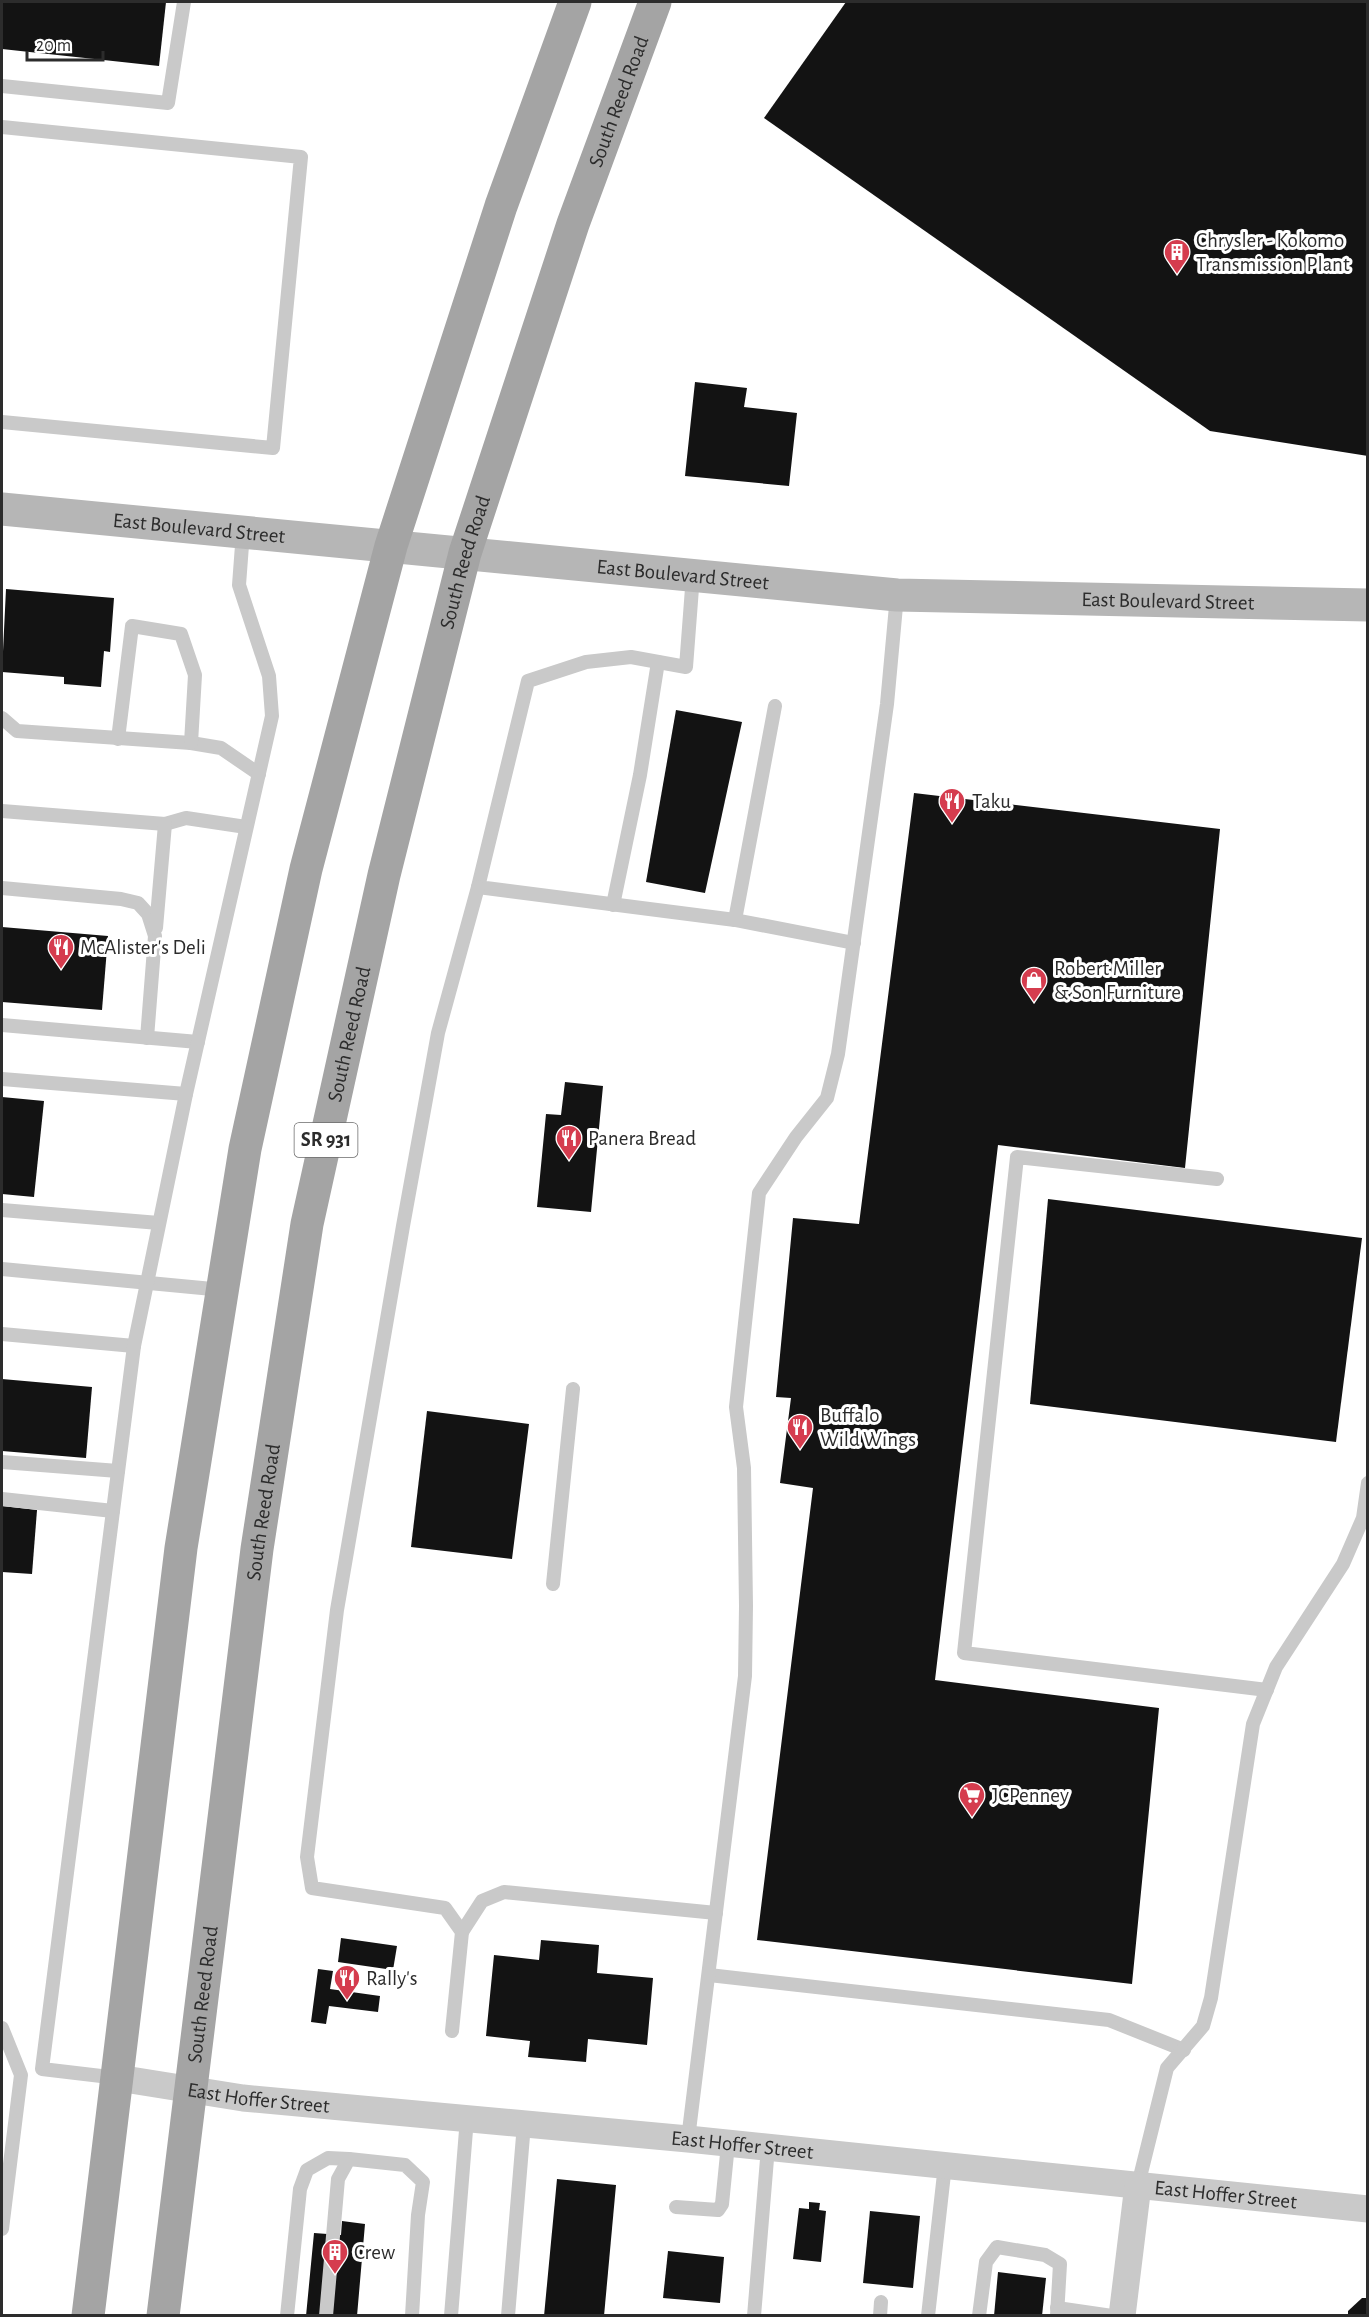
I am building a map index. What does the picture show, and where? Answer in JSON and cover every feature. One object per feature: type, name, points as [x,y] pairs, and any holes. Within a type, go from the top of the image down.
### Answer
[{"type":"main road","points":[[88,2316],[181,1548],[245,1149],[306,869],[391,546],[501,206],[575,2]]},
{"type":"main road","name":"South Reed Road","points":[[163,2316],[257,1549],[307,1224],[384,875],[465,553],[573,224],[655,2]]},
{"type":"main road","name":"East Boulevard Street","points":[[2,509],[897,595],[1368,605]]},
{"type":"street","name":"East Hoffer Street","points":[[117,2078],[190,2091],[768,2147],[1368,2209]]},
{"type":"street","points":[[1122,2316],[1138,2185]]},
{"type":"lane","points":[[2,86],[168,103],[184,2]]},
{"type":"lane","points":[[2,127],[301,157],[273,448],[2,422]]},
{"type":"lane","points":[[42,2069],[134,1346],[186,1094],[272,716],[269,676],[239,585],[243,532]]},
{"type":"lane","points":[[462,1932],[445,1908],[312,1888],[307,1857],[337,1610],[438,1033],[478,887],[528,681],[586,662],[631,657],[686,667],[693,575]]},
{"type":"lane","points":[[688,2139],[745,1676],[744,1468],[736,1407],[759,1193],[796,1137],[827,1098],[838,1054],[886,704],[897,595]]},
{"type":"lane","points":[[118,739],[132,626],[181,634],[195,675],[191,743]]},
{"type":"lane","points":[[613,905],[632,816],[658,662]]},
{"type":"lane","points":[[735,920],[775,705]]},
{"type":"lane","points":[[2,718],[17,730],[191,743],[221,748],[259,774]]},
{"type":"lane","points":[[2,811],[165,824],[186,818],[246,827]]},
{"type":"lane","points":[[147,1038],[165,824]]},
{"type":"lane","points":[[478,887],[735,920],[854,943]]},
{"type":"lane","points":[[2,888],[121,899],[138,903],[148,914],[155,936]]},
{"type":"lane","points":[[2,1026],[198,1042]]},
{"type":"lane","points":[[2,1078],[186,1094]]},
{"type":"lane","points":[[1217,1179],[1017,1157],[964,1653],[1267,1690]]},
{"type":"lane","points":[[2,1210],[159,1222]]},
{"type":"lane","points":[[2,1269],[223,1290]]},
{"type":"lane","points":[[2,1334],[134,1346]]},
{"type":"lane","points":[[553,1584],[573,1389]]},
{"type":"lane","points":[[2,1462],[118,1471]]},
{"type":"lane","points":[[1138,2185],[1167,2068],[1203,2026],[1211,1998],[1253,1724],[1276,1667],[1343,1564],[1364,1518],[1368,1483]]},
{"type":"lane","points":[[2,1499],[113,1511]]},
{"type":"lane","points":[[452,2031],[462,1932],[482,1901],[504,1892],[716,1913]]},
{"type":"lane","points":[[709,1975],[1109,2020],[1184,2050]]},
{"type":"lane","points":[[2,2028],[21,2075],[2,2229]]},
{"type":"lane","points":[[21,2075],[42,2069],[117,2078]]},
{"type":"lane","points":[[451,2316],[467,2118]]},
{"type":"lane","points":[[508,2316],[525,2124]]},
{"type":"lane","points":[[676,2207],[718,2210],[722,2204],[728,2144]]},
{"type":"lane","points":[[754,2316],[768,2147]]},
{"type":"lane","points":[[287,2316],[300,2189],[307,2170],[328,2158],[405,2165],[423,2182],[418,2215],[412,2316]]},
{"type":"lane","points":[[326,2316],[338,2179],[349,2159]]},
{"type":"lane","points":[[928,2316],[945,2165]]},
{"type":"lane","points":[[979,2316],[986,2262],[997,2247],[1045,2255],[1060,2264],[1057,2312],[1112,2316]]},
{"type":"building","points":[[2,2],[166,2],[159,66],[2,49]]},
{"type":"building","name":"Chrysler - Kokomo Transmission Plant","points":[[846,2],[1368,2],[1368,456],[1210,431],[764,118]]},
{"type":"building","points":[[695,382],[747,388],[744,407],[797,413],[789,486],[685,476]]},
{"type":"building","points":[[6,589],[114,598],[110,652],[104,651],[101,687],[64,684],[64,677],[2,672]]},
{"type":"building","points":[[676,710],[742,722],[705,893],[646,882]]},
{"type":"building","points":[[914,793],[1220,829],[1185,1168],[998,1145],[935,1680],[1159,1708],[1132,1984],[757,1940],[813,1488],[780,1483],[791,1398],[776,1397],[793,1218],[859,1224]]},
{"type":"building","points":[[2,927],[108,936],[102,1010],[2,1002]]},
{"type":"building","name":"Panera Bread","points":[[565,1082],[603,1086],[591,1212],[537,1207],[546,1114],[561,1115]]},
{"type":"building","points":[[2,1097],[44,1101],[34,1197],[2,1194]]},
{"type":"building","points":[[1048,1199],[1362,1238],[1336,1442],[1030,1404]]},
{"type":"building","points":[[2,1379],[92,1387],[86,1458],[2,1451]]},
{"type":"building","points":[[427,1411],[529,1424],[512,1559],[411,1547]]},
{"type":"building","points":[[2,1506],[37,1510],[32,1574],[2,1572]]},
{"type":"building","points":[[341,1938],[397,1946],[393,1970],[338,1962]]},
{"type":"building","points":[[541,1940],[599,1945],[597,1973],[653,1978],[647,2045],[588,2039],[586,2062],[528,2057],[530,2041],[486,2036],[494,1955],[539,1960]]},
{"type":"building","name":"Rally's","points":[[318,1969],[333,1971],[330,1989],[380,1996],[378,2012],[329,2006],[326,2024],[311,2022]]},
{"type":"building","points":[[557,2179],[616,2185],[604,2316],[544,2316]]},
{"type":"building","points":[[809,2202],[820,2203],[819,2210],[826,2211],[821,2262],[793,2259],[799,2208],[809,2209]]},
{"type":"building","points":[[870,2211],[920,2216],[913,2288],[863,2283]]},
{"type":"building","name":"Crew","points":[[342,2221],[365,2224],[357,2316],[306,2316],[314,2233],[341,2235]]},
{"type":"building","points":[[668,2251],[724,2257],[720,2303],[663,2298]]},
{"type":"building","points":[[998,2272],[1046,2278],[1042,2316],[994,2316]]},
{"type":"building","points":[[1362,2298],[1368,2298],[1368,2316],[1348,2316],[1348,2311]]},
{"type":"place","name":"Chrysler - Kokomo Transmission Plant","points":[[1177,275]]},
{"type":"place","name":"Taku","points":[[952,824]]},
{"type":"place","name":"McAlister's Deli","points":[[61,970]]},
{"type":"place","name":"Robert Miller & Son Furniture","points":[[1034,1003]]},
{"type":"place","name":"Panera Bread","points":[[569,1161]]},
{"type":"place","name":"Buffalo Wild Wings","points":[[800,1450]]},
{"type":"place","name":"JCPenney","points":[[972,1818]]},
{"type":"place","name":"Rally's","points":[[347,2001]]},
{"type":"place","name":"Crew","points":[[335,2275]]}]
